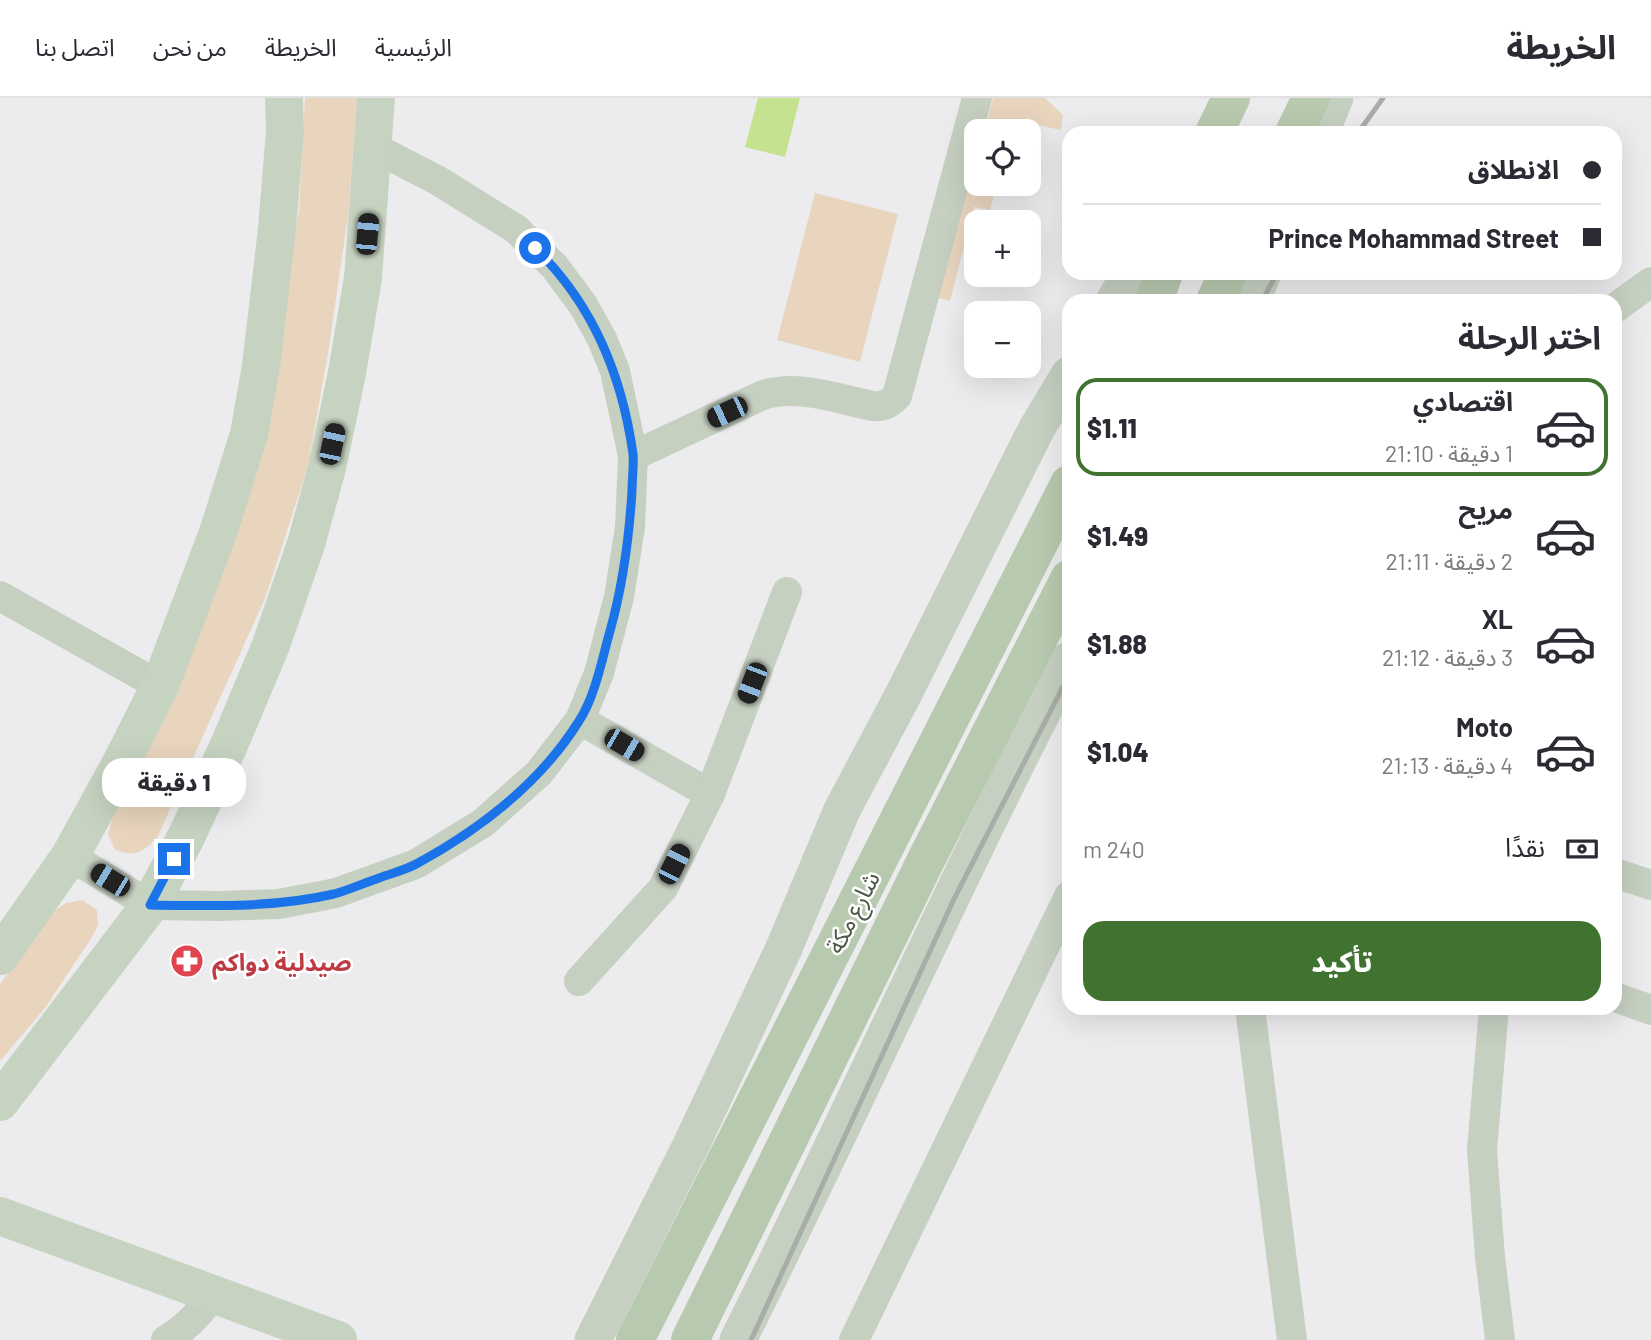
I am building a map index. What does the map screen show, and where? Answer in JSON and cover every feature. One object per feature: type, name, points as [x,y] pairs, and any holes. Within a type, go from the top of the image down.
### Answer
[{"type":"main road","points":[[0,956],[70,856],[120,765],[160,686],[219,530],[249,434],[261,366],[277,229],[285,131],[284,98]]},
{"type":"main road","points":[[0,1102],[150,905],[186,837],[245,710],[271,645],[306,544],[327,468],[347,373],[363,278],[376,98]]},
{"type":"main road","points":[[1217,126],[1231,98]]},
{"type":"main road","points":[[1297,126],[1311,98]]},
{"type":"main road","name":"شارع مكة","points":[[635,1340],[1062,498]]},
{"type":"main road","name":"شارع مكة","points":[[690,1340],[926,860],[1062,593]]},
{"type":"main road","points":[[0,1216],[338,1340]]},
{"type":"street","points":[[633,456],[748,401],[778,390],[797,390],[873,406],[882,407],[891,403],[897,396],[977,98]]},
{"type":"street","points":[[1323,126],[1335,98]]},
{"type":"street","points":[[70,856],[150,905],[279,904],[336,893],[416,864],[483,823],[539,773],[580,720],[599,673],[619,597],[630,527],[633,456],[615,371],[583,305],[555,267],[516,229],[437,180],[373,147]]},
{"type":"street","points":[[1622,303],[1651,282]]},
{"type":"street","points":[[593,1340],[698,1131],[784,948],[842,810],[968,568],[1037,428],[1062,387]]},
{"type":"street","points":[[579,981],[663,888],[710,794],[787,592]]},
{"type":"street","points":[[0,596],[160,686]]},
{"type":"street","points":[[738,1340],[819,1177],[999,796],[1062,674]]},
{"type":"street","points":[[580,720],[710,794]]},
{"type":"street","points":[[1622,875],[1651,885]]},
{"type":"street","points":[[854,1340],[1062,910]]},
{"type":"street","points":[[1622,1000],[1651,1010]]},
{"type":"street","points":[[1251,1015],[1292,1340]]},
{"type":"street","points":[[1493,1015],[1482,1150],[1490,1257],[1500,1340]]},
{"type":"street","points":[[166,1340],[178,1334],[200,1314],[214,1293]]},
{"type":"shaded area","points":[[305,98],[357,98],[348,216],[308,466],[266,596],[157,838],[138,852],[122,852],[115,850],[108,834],[114,811],[258,452],[299,210]]},
{"type":"shaded area","points":[[758,98],[800,98],[785,157],[745,147]]},
{"type":"shaded area","points":[[993,98],[1045,98],[1063,115],[1061,130],[1041,126],[1041,119],[988,119]]},
{"type":"shaded area","points":[[963,175],[964,196],[994,196],[990,210],[974,207],[973,210],[964,210],[964,246],[950,301],[930,296]]},
{"type":"shaded area","points":[[815,193],[898,214],[860,362],[777,340]]},
{"type":"shaded area","points":[[82,900],[97,910],[98,925],[92,937],[45,1008],[0,1061],[0,984],[54,911],[66,903]]},
{"type":"railway","points":[[1363,126],[1383,98]]},
{"type":"railway","points":[[1266,294],[1273,280]]},
{"type":"railway","points":[[751,1340],[954,899],[1062,689]]},
{"type":"place","name":"صيدلية دواكم","points":[[187,961]]},
{"type":"route","points":[[174,859],[150,905],[279,904],[336,893],[416,864],[483,823],[539,773],[580,720],[599,673],[619,597],[630,527],[633,456],[615,371],[602,339],[583,305],[555,267],[535,248]]}]
